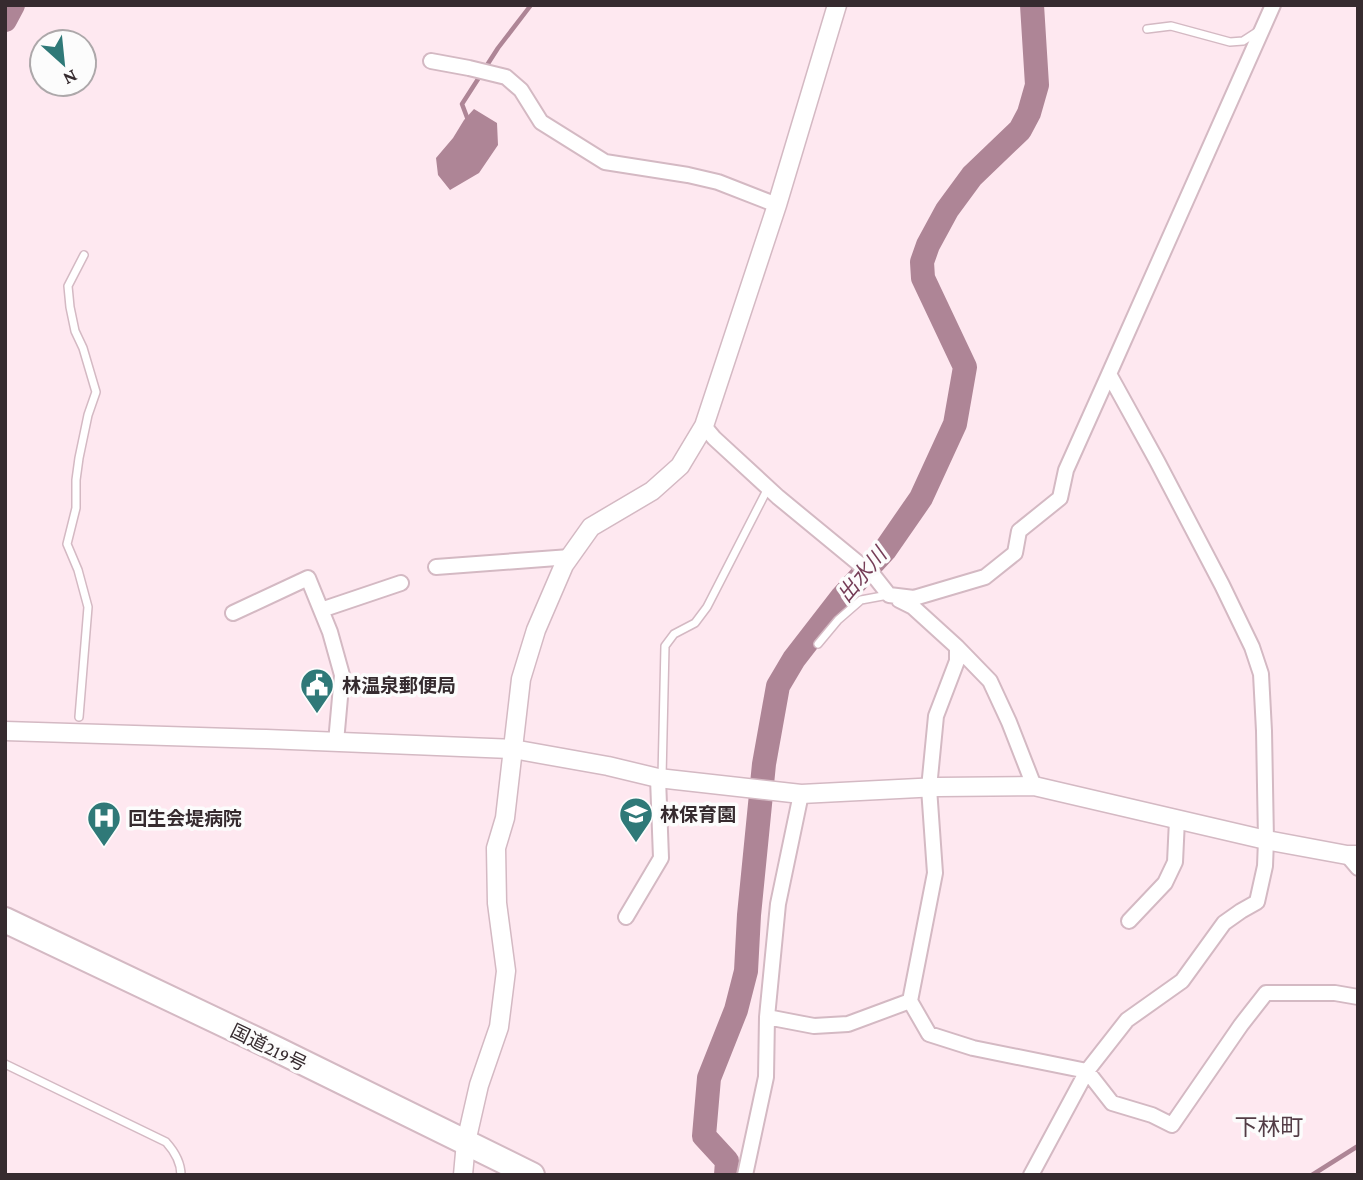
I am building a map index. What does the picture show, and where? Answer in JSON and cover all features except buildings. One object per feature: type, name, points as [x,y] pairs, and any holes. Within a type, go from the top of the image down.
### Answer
[{"type":"highway","name":"国道219号","points":[[5,920],[532,1175]]},
{"type":"street","points":[[463,1175],[466,1142],[499,1027],[506,971],[497,903],[496,848],[505,818],[521,679],[536,630],[564,565],[591,527],[652,491],[680,466],[704,426],[777,205],[837,5]]},
{"type":"street","points":[[889,595],[914,598],[985,578],[1014,553],[1020,531],[1060,498],[1066,470],[1273,5]]},
{"type":"street","points":[[431,61],[506,77],[521,90],[541,122],[605,162],[708,180],[777,205]]},
{"type":"street","points":[[1031,1175],[1087,1071],[1127,1020],[1182,981],[1224,923],[1257,902],[1265,866],[1265,731],[1261,674],[1252,648],[1222,585],[1109,374]]},
{"type":"street","points":[[704,426],[768,488],[874,576],[889,595],[913,607],[990,681],[1034,786]]},
{"type":"street","points":[[436,566],[570,557]]},
{"type":"street","points":[[233,613],[308,579],[330,632],[342,675],[336,742]]},
{"type":"street","points":[[321,610],[401,583]]},
{"type":"street","points":[[957,647],[957,661],[936,716],[929,788],[935,873],[910,1000],[929,1034],[973,1048],[1087,1071],[1112,1103],[1152,1115],[1172,1125],[1266,993],[1335,993],[1358,997]]},
{"type":"street","points":[[5,731],[513,749],[660,778],[801,794],[1034,786],[1354,859]]},
{"type":"street","points":[[626,917],[661,858],[660,778]]},
{"type":"street","points":[[746,1175],[766,1077],[767,1017],[778,904],[801,794]]},
{"type":"street","points":[[1129,921],[1165,883],[1175,862],[1177,820]]},
{"type":"street","points":[[767,1017],[814,1026],[848,1024],[910,1000]]},
{"type":"lane","points":[[1147,29],[1171,26],[1230,42],[1243,41],[1263,28]]},
{"type":"lane","points":[[79,717],[88,607],[78,570],[67,544],[76,508],[79,458],[96,392],[75,331],[68,286],[84,255]]},
{"type":"lane","points":[[660,778],[665,646],[674,634],[695,623],[707,607],[768,488]]},
{"type":"lane","points":[[818,644],[838,620],[861,600],[889,595]]},
{"type":"lane","points":[[5,1065],[166,1142],[176,1155],[181,1175]]},
{"type":"shaded area","points":[[474,109],[497,123],[498,145],[479,173],[450,190],[438,175],[436,158]]},
{"type":"waterway","points":[[5,20],[13,5]]},
{"type":"waterway","points":[[468,120],[462,104],[498,48],[531,5]]},
{"type":"waterway","name":"出水川","points":[[726,1175],[727,1161],[704,1136],[709,1078],[736,1010],[746,971],[764,764],[778,686],[794,659],[842,597],[885,550],[921,498],[955,424],[965,367],[923,278],[922,262],[947,210],[972,176],[1020,130],[1029,113],[1037,85],[1032,5]]},
{"type":"waterway","points":[[1312,1175],[1358,1146]]},
{"type":"place","name":"林温泉郵便局","points":[[317,715]]},
{"type":"place","name":"林保育園","points":[[636,844]]},
{"type":"place","name":"回生会堤病院","points":[[104,848]]},
{"type":"district","name":"下林町","points":[[1269,1127]]}]
